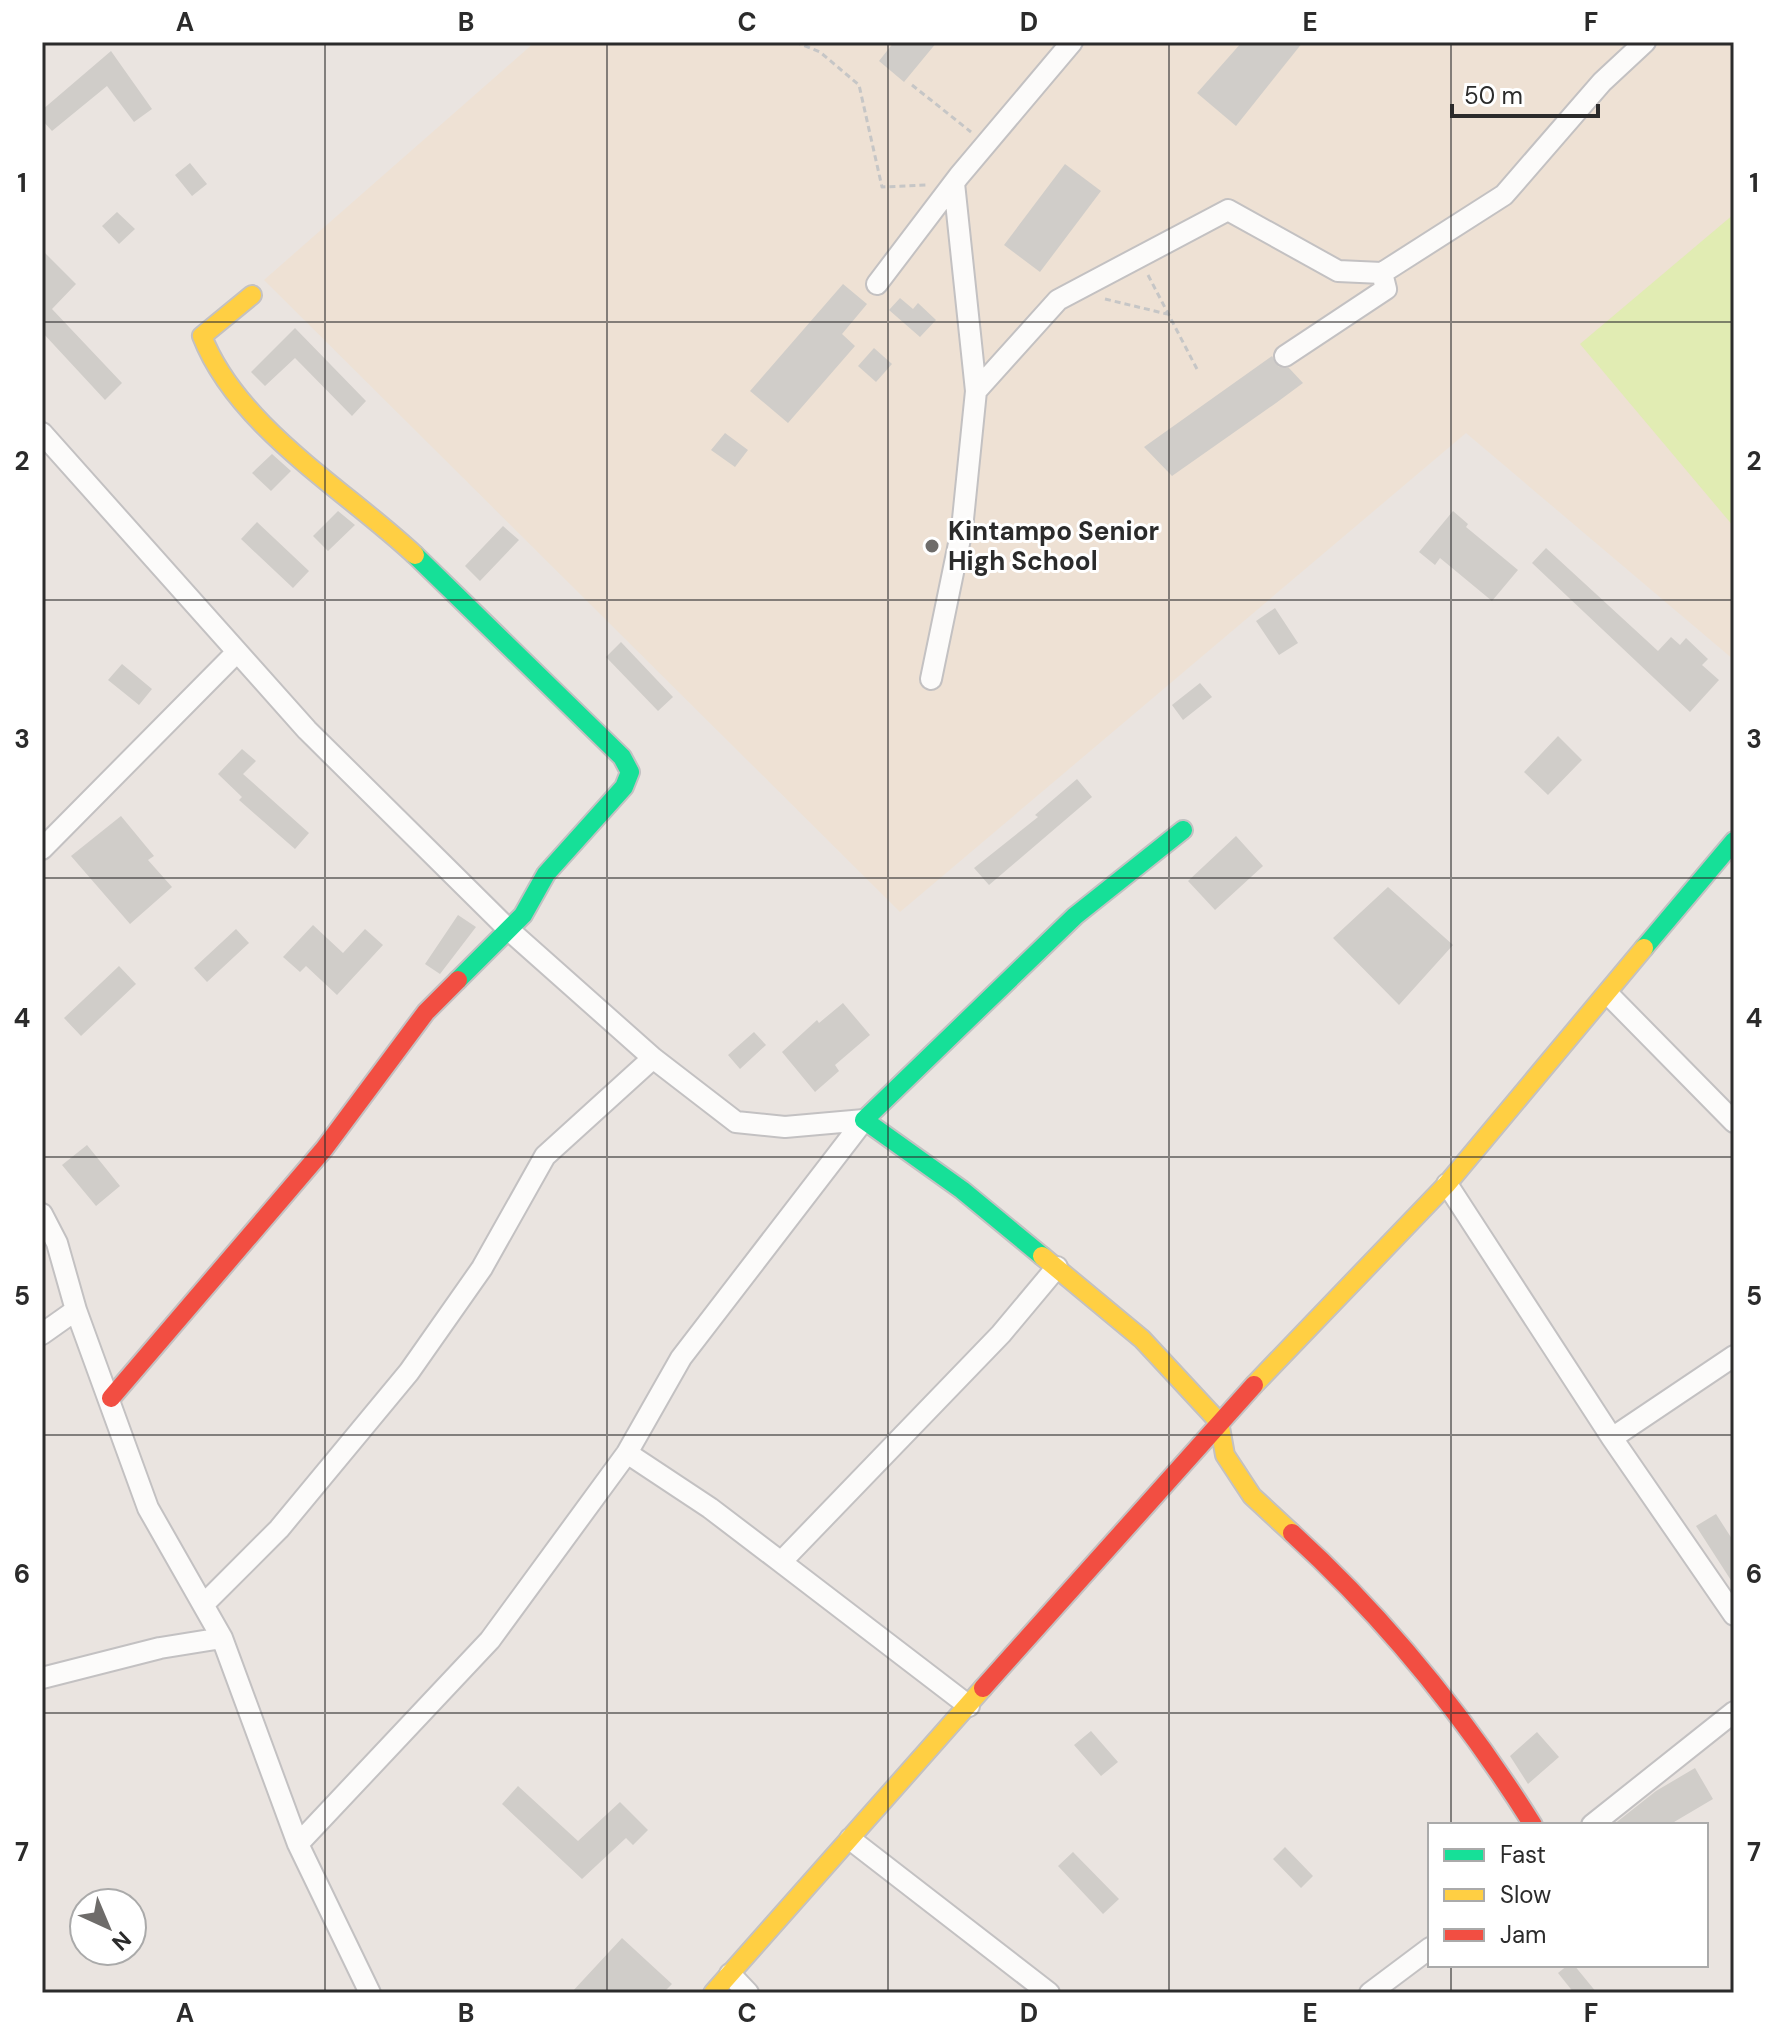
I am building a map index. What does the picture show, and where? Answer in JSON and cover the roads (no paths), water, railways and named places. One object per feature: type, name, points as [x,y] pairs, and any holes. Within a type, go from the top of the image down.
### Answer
[{"type":"street","points":[[877,284],[954,183],[1072,42]]},
{"type":"street","points":[[976,391],[1058,300],[1228,210],[1338,271],[1382,273],[1504,195],[1602,82],[1645,42]]},
{"type":"street","points":[[931,679],[962,529],[976,391],[954,183]]},
{"type":"street","points":[[1285,356],[1386,289],[1382,273]]},
{"type":"street","points":[[111,1398],[324,1149],[426,1012],[468,966],[509,930],[534,898],[546,874],[624,787],[630,772],[622,757],[407,548],[256,413],[222,378],[204,353],[202,336],[252,295]]},
{"type":"street","points":[[42,433],[236,653],[379,803],[509,930],[653,1058],[736,1122],[785,1127],[864,1120],[962,1190],[1142,1339],[1219,1422],[1225,1455],[1252,1496],[1339,1576],[1401,1645],[1494,1762],[1532,1823]]},
{"type":"street","points":[[42,849],[236,653]]},
{"type":"street","points":[[298,1844],[490,1640],[627,1453],[681,1358],[864,1120],[931,1059],[1075,916],[1183,830]]},
{"type":"street","points":[[713,1993],[1219,1422],[1447,1184],[1734,841]]},
{"type":"street","points":[[1608,994],[1734,1122]]},
{"type":"street","points":[[205,1603],[279,1529],[409,1372],[482,1268],[545,1156],[653,1058]]},
{"type":"street","points":[[1447,1184],[1612,1438],[1734,1615]]},
{"type":"street","points":[[42,1214],[57,1243],[76,1310],[111,1398],[148,1508],[205,1603],[222,1638],[298,1844],[370,1993]]},
{"type":"street","points":[[781,1562],[1001,1334],[1057,1267]]},
{"type":"street","points":[[42,1334],[76,1310]]},
{"type":"street","points":[[1612,1438],[1734,1356]]},
{"type":"street","points":[[627,1453],[710,1508],[969,1706]]},
{"type":"street","points":[[42,1678],[160,1648],[222,1638]]},
{"type":"street","points":[[1595,1823],[1734,1712]]},
{"type":"street","points":[[850,1839],[1049,1993]]},
{"type":"street","points":[[1379,1990],[1428,1950]]},
{"type":"street","points":[[730,1974],[748,1993]]},
{"type":"place","name":"Kintampo Senior High School","points":[[932,546]]}]
